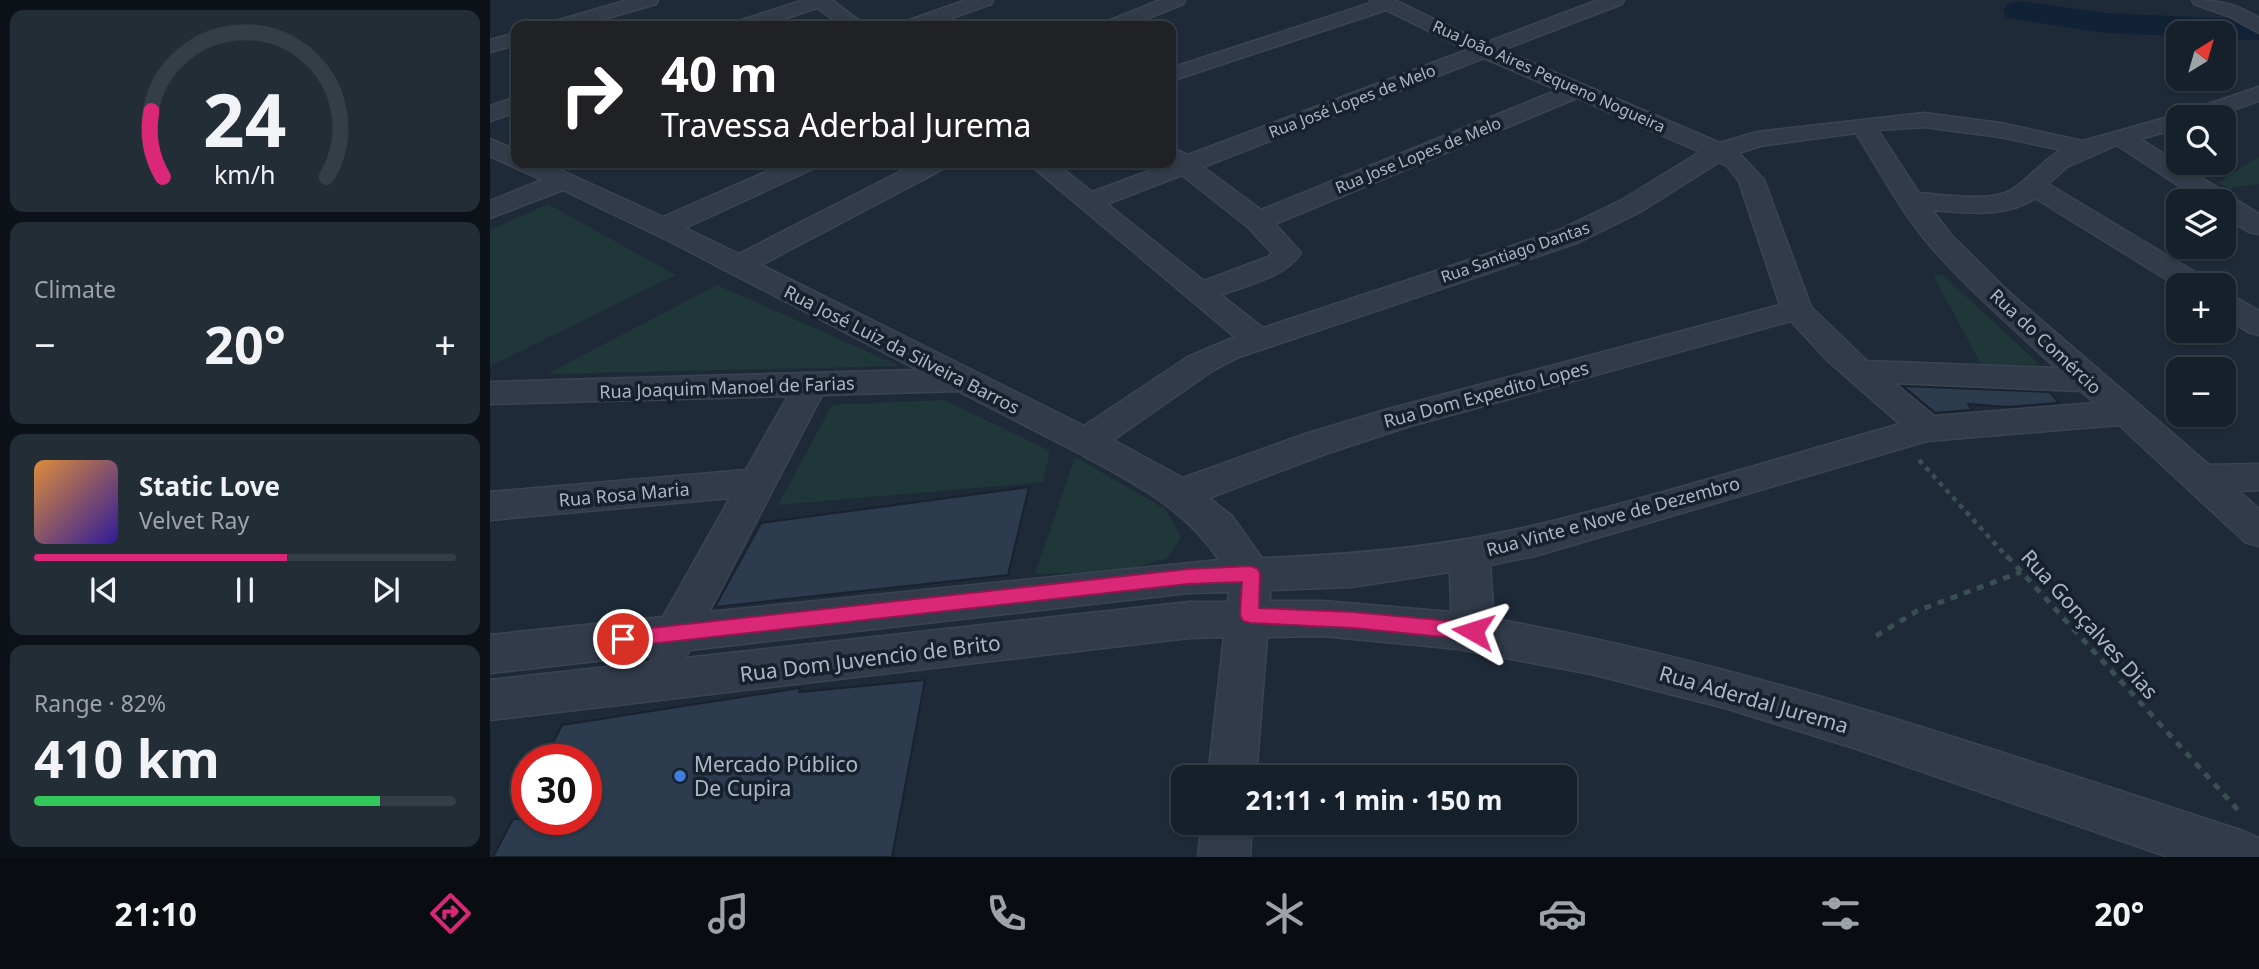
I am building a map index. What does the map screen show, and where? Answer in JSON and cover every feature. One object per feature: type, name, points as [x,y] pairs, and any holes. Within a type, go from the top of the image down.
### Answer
[{"type":"street","points":[[576,21],[649,0]]},
{"type":"street","points":[[758,21],[820,0],[849,21]]},
{"type":"street","points":[[925,21],[984,0]]},
{"type":"street","points":[[1125,21],[1176,0]]},
{"type":"street","name":"Rua José Lopes de Melo","points":[[1178,159],[1486,51],[1615,0]]},
{"type":"street","points":[[2201,0],[2231,6],[2259,27]]},
{"type":"street","points":[[1176,73],[1382,2]]},
{"type":"street","name":"Rua João Aires Pequeno Nogueira","points":[[1382,2],[1486,51],[1719,151],[1736,161],[1751,180],[1797,310]]},
{"type":"street","points":[[490,46],[511,40]]},
{"type":"street","name":"Rua Jose Lopes de Melo","points":[[1258,221],[1578,90]]},
{"type":"street","points":[[2226,105],[2259,94]]},
{"type":"street","points":[[490,114],[511,106]]},
{"type":"street","name":"Rua Santiago Dantas","points":[[1086,442],[1200,364],[1258,340],[1567,237],[1631,206],[1719,151],[1757,139],[1897,121],[1957,123],[2083,148]]},
{"type":"street","name":"Rua do Comércio","points":[[1863,125],[1942,242],[2000,300],[2123,413],[2259,531]]},
{"type":"street","points":[[1912,201],[2002,202],[2022,195],[2055,163],[2083,148],[2166,125]]},
{"type":"street","points":[[2122,138],[2202,189]]},
{"type":"street","name":"Rua José Luiz da Silveira Barros","points":[[490,146],[511,155]]},
{"type":"street","points":[[1178,159],[1258,221],[1285,250],[1286,256],[1278,263],[1202,292]]},
{"type":"street","points":[[490,210],[534,168]]},
{"type":"street","name":"Rua José Luiz da Silveira Barros","points":[[540,168],[1137,468],[1180,494],[1218,527],[1250,595]]},
{"type":"street","points":[[662,228],[795,168]]},
{"type":"street","points":[[738,266],[926,168]]},
{"type":"street","points":[[1046,168],[1258,340]]},
{"type":"street","name":"Rua José Lopes de Melo","points":[[1089,202],[1159,168]]},
{"type":"street","points":[[2033,186],[2176,273]]},
{"type":"street","points":[[2236,211],[2259,226]]},
{"type":"street","points":[[1797,310],[1815,331],[1860,371],[1912,433]]},
{"type":"street","name":"Rua Dom Expedito Lopes","points":[[1180,494],[1315,444],[1396,418],[1797,310]]},
{"type":"street","points":[[2236,311],[2259,325]]},
{"type":"street","points":[[1860,371],[2087,380]]},
{"type":"street","name":"Rua Joaquim Manoel de Farias","points":[[490,393],[964,380]]},
{"type":"street","points":[[652,683],[676,633],[811,384]]},
{"type":"street","name":"Rua Vinte e Nove de Dezembro","points":[[1250,595],[1351,571],[1470,555],[1535,541],[1912,433],[2123,413]]},
{"type":"street","points":[[2199,479],[2259,477]]},
{"type":"street","name":"Rua Rosa Maria","points":[[490,506],[759,482]]},
{"type":"street","points":[[1470,555],[1473,631]]},
{"type":"street","points":[[490,654],[1188,577],[1250,595],[1233,765]]},
{"type":"street","name":"Rua Aderdal Jurema","points":[[1250,595],[1353,620],[1473,631],[1621,663],[1800,709],[2243,857]]},
{"type":"street","name":"Rua Dom Juvencio de Brito","points":[[490,700],[1189,620],[1250,595]]},
{"type":"street","points":[[1224,857],[1226,835]]},
{"type":"path","name":"Rua Gonçalves Dias","points":[[1912,433],[2021,572],[2241,813]]},
{"type":"path","points":[[1876,636],[1917,611],[2021,572]]},
{"type":"green space","points":[[2259,157],[2259,184],[2229,188],[2219,182],[2230,175],[2236,175],[2236,171]]},
{"type":"green space","points":[[548,204],[676,275],[490,366],[490,230]]},
{"type":"green space","points":[[1942,274],[2040,365],[1981,364],[1934,277]]},
{"type":"green space","points":[[717,285],[900,366],[547,374]]},
{"type":"green space","points":[[945,400],[1050,451],[1043,482],[778,505],[832,405]]},
{"type":"green space","points":[[1075,457],[1165,509],[1181,537],[1168,558],[1122,571],[1035,574]]},
{"type":"building","points":[[1903,386],[2050,392],[2059,403],[2008,407],[1968,404],[1972,410],[1935,413]]},
{"type":"building","points":[[1029,487],[1008,575],[715,607],[761,523]]},
{"type":"building","points":[[925,680],[892,857],[493,857],[511,823],[511,835],[602,835],[602,744],[552,744],[562,725],[800,688],[799,692]]},
{"type":"waterway","points":[[2019,11],[2105,23],[2259,30]]},
{"type":"place","name":"Mercado Público De Cupira","points":[[680,776]]},
{"type":"route","points":[[623,639],[1188,577],[1251,574],[1250,615],[1353,620],[1473,631]]}]
